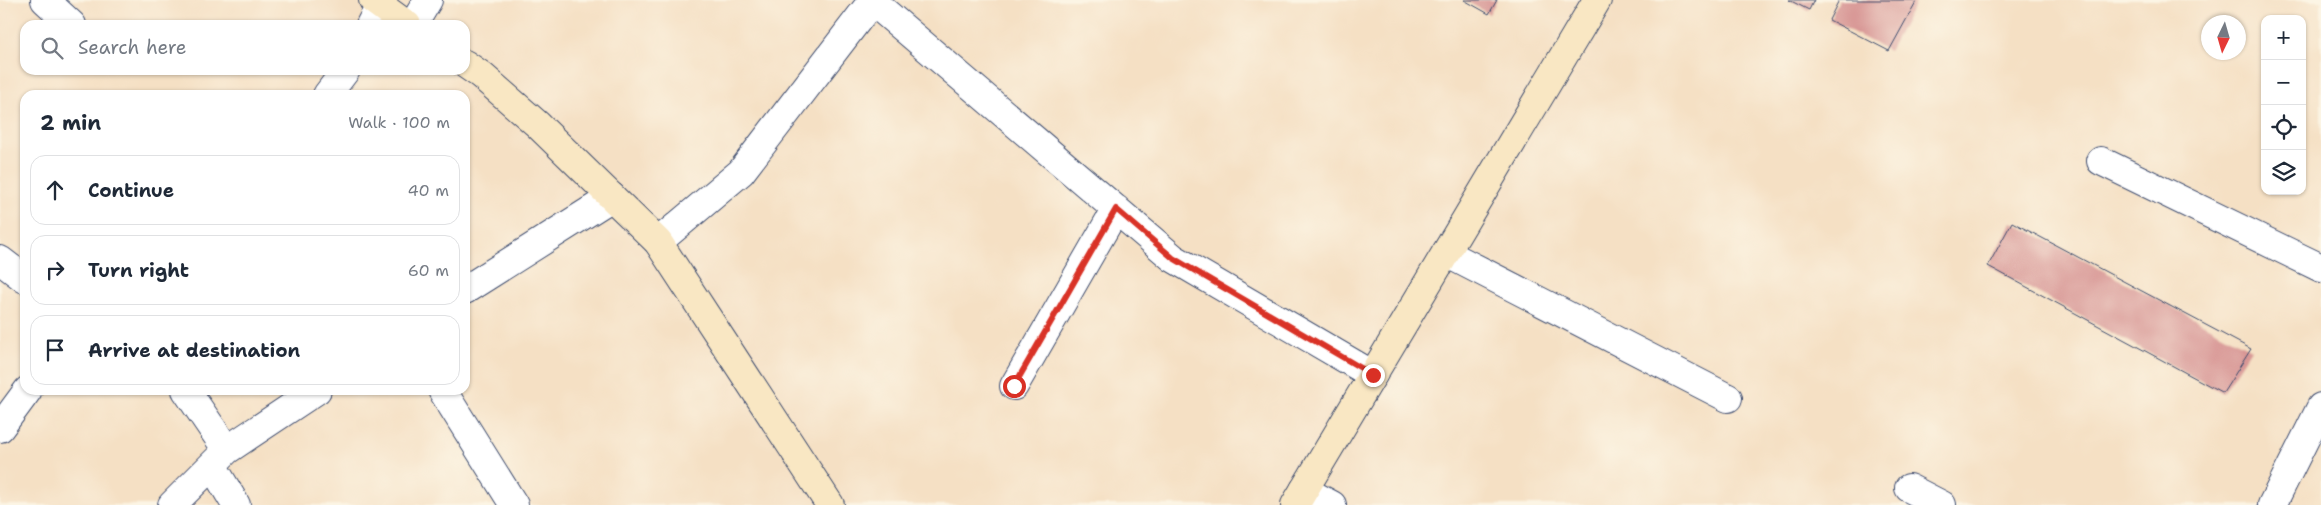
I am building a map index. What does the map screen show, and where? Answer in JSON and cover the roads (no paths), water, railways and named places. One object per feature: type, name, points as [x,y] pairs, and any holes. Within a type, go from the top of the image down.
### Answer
[{"type":"street","points":[[46,0],[67,20]]},
{"type":"street","points":[[416,20],[428,0]]},
{"type":"street","points":[[1332,505],[1299,498],[1597,0]]},
{"type":"street","points":[[658,242],[741,172],[873,1],[1173,258],[1373,375]]},
{"type":"street","points":[[374,10],[396,20]]},
{"type":"street","points":[[470,67],[538,124],[658,242],[830,505]]},
{"type":"street","points":[[331,90],[342,75]]},
{"type":"street","points":[[2101,161],[2321,268]]},
{"type":"street","points":[[470,287],[612,197]]},
{"type":"street","points":[[1014,386],[1116,209]]},
{"type":"street","points":[[1446,253],[1728,398]]},
{"type":"street","points":[[0,260],[20,275]]},
{"type":"street","points":[[0,428],[24,395]]},
{"type":"street","points":[[189,395],[220,457],[236,505]]},
{"type":"street","points":[[172,505],[220,457],[310,395]]},
{"type":"street","points":[[445,395],[514,505]]},
{"type":"street","points":[[2272,505],[2321,407]]},
{"type":"street","points":[[1909,488],[1942,505]]}]
